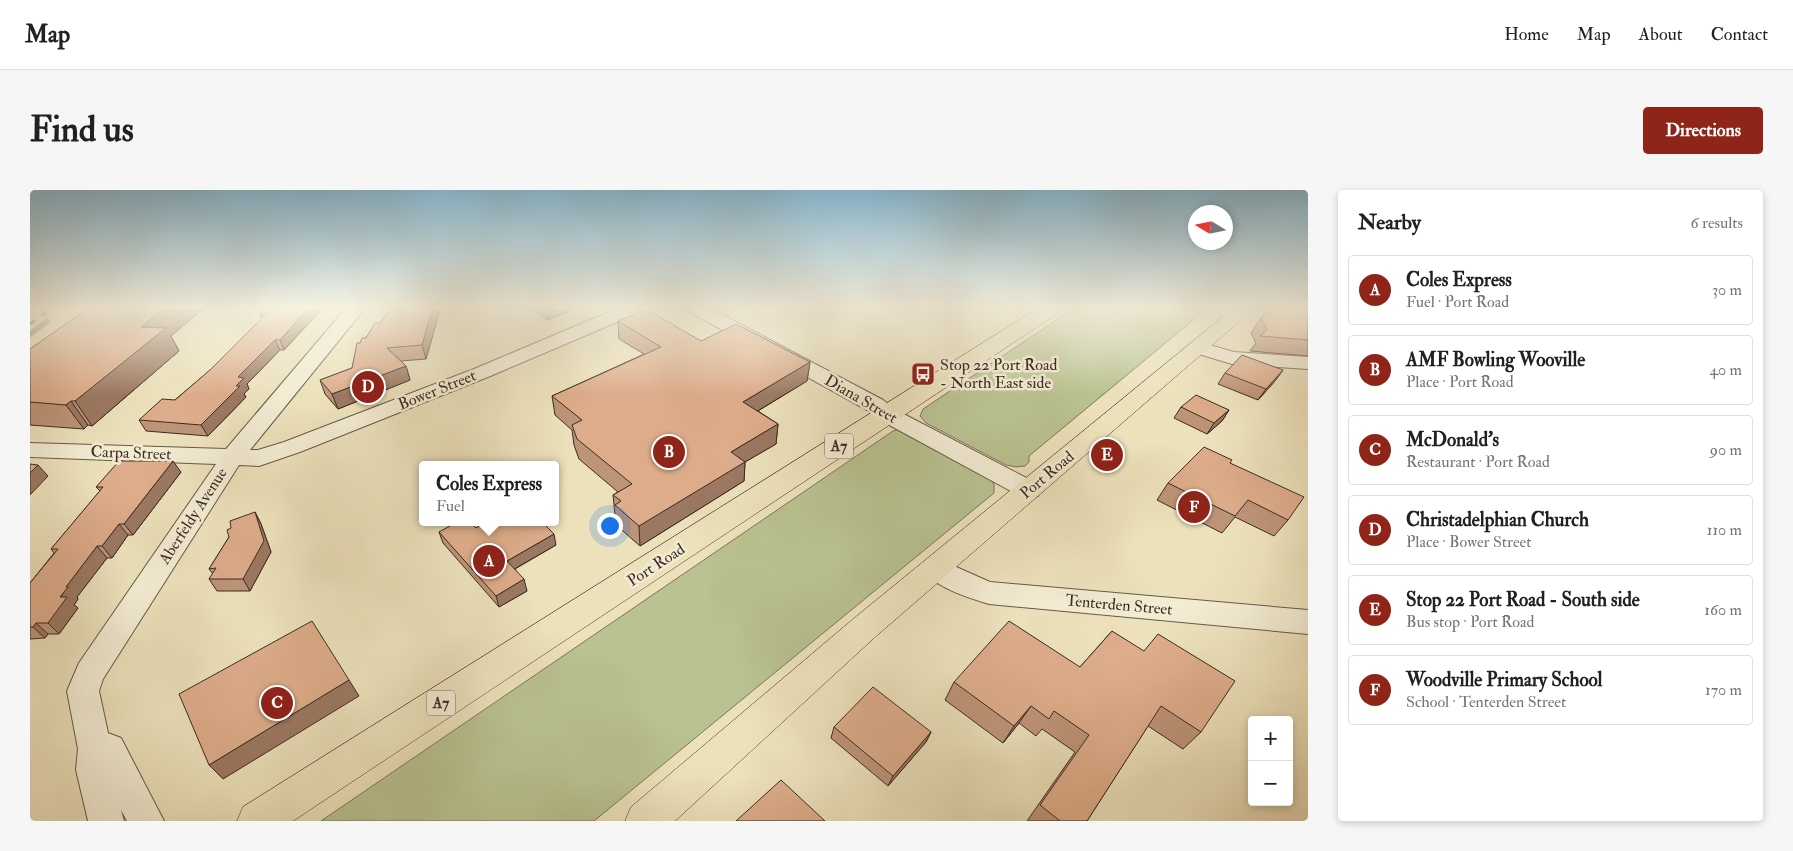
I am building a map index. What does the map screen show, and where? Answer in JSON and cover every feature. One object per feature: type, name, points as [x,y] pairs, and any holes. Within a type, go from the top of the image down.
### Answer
[{"type":"highway","name":"Port Road","points":[[257,821],[1008,336]]},
{"type":"highway","name":"Port Road","points":[[645,821],[936,568],[1213,336]]},
{"type":"street","name":"Aberfeldy Avenue","points":[[106,821],[92,770],[95,749],[83,691],[90,673],[233,456],[333,336]]},
{"type":"street","name":"Bower Street","points":[[233,456],[258,458],[292,448],[567,336]]},
{"type":"street","name":"Diana Street","points":[[748,336],[1030,490]]},
{"type":"street","points":[[1199,348],[1232,358],[1308,363]]},
{"type":"street","name":"Carpa Street","points":[[30,450],[233,456]]},
{"type":"street","name":"Tenterden Street","points":[[936,568],[966,586],[989,593],[1308,622]]},
{"type":"street","points":[[95,749],[109,749],[146,821]]},
{"type":"green space","points":[[1032,336],[1173,336],[1029,456],[1029,462],[1025,466],[1006,465],[926,423],[920,416],[923,409]]},
{"type":"green space","points":[[899,429],[987,476],[994,484],[994,493],[594,821],[321,821],[893,431]]},
{"type":"building","points":[[48,336],[155,336],[75,401],[71,401],[66,405],[30,402],[30,349]]},
{"type":"building","points":[[244,336],[283,336],[280,340],[275,340],[238,377],[244,378],[236,386],[240,386],[201,425],[139,420],[162,399],[175,400],[210,370]]},
{"type":"building","points":[[367,336],[424,336],[422,345],[387,348],[406,366],[332,394],[320,380],[352,368],[357,343],[360,343],[362,338]]},
{"type":"building","points":[[644,336],[693,336],[701,341],[710,336],[760,336],[810,362],[743,402],[778,424],[731,452],[745,462],[639,526],[615,505],[621,501],[613,495],[632,484],[577,439],[572,425],[582,420],[552,396],[661,347]]},
{"type":"building","points":[[1265,336],[1308,336],[1308,340]]},
{"type":"building","points":[[1242,355],[1283,370],[1266,389],[1225,373]]},
{"type":"building","points":[[1196,395],[1229,410],[1214,423],[1181,407]]},
{"type":"building","points":[[1204,447],[1232,460],[1230,463],[1304,497],[1288,520],[1248,500],[1235,516],[1168,483]]},
{"type":"building","points":[[119,461],[173,461],[124,524],[119,524],[102,546],[97,546],[66,587],[68,587],[60,597],[67,597],[48,623],[36,623],[33,627],[30,627],[30,583],[58,549],[51,549],[103,487],[96,487]]},
{"type":"building","points":[[30,464],[38,465],[30,473]]},
{"type":"building","points":[[255,512],[264,541],[243,579],[209,579],[216,568],[209,569],[229,537],[227,530],[231,528],[230,521]]},
{"type":"building","points":[[450,526],[474,526],[476,528],[480,526],[546,526],[554,534],[507,561],[524,579],[496,596],[439,532]]},
{"type":"building","points":[[312,621],[349,680],[209,765],[179,694]]},
{"type":"building","points":[[1009,621],[1080,667],[1112,631],[1144,651],[1158,634],[1235,681],[1201,732],[1161,706],[1087,821],[1060,821],[1040,805],[1089,735],[1054,711],[1049,719],[1031,706],[1014,726],[954,682]]},
{"type":"building","points":[[873,687],[931,732],[893,776],[834,727]]},
{"type":"building","points":[[781,780],[825,821],[736,821]]},
{"type":"place","name":"Stop 22 Port Road - North East side","points":[[923,374]]},
{"type":"place","name":"Christadelphian Church","points":[[368,387]]},
{"type":"place","name":"AMF Bowling Wooville","points":[[669,452]]},
{"type":"place","name":"Stop 22 Port Road - South side","points":[[1107,455]]},
{"type":"place","name":"Woodville Primary School","points":[[1194,507]]},
{"type":"place","name":"Coles Express","points":[[489,561]]},
{"type":"place","name":"McDonald's","points":[[277,703]]}]
